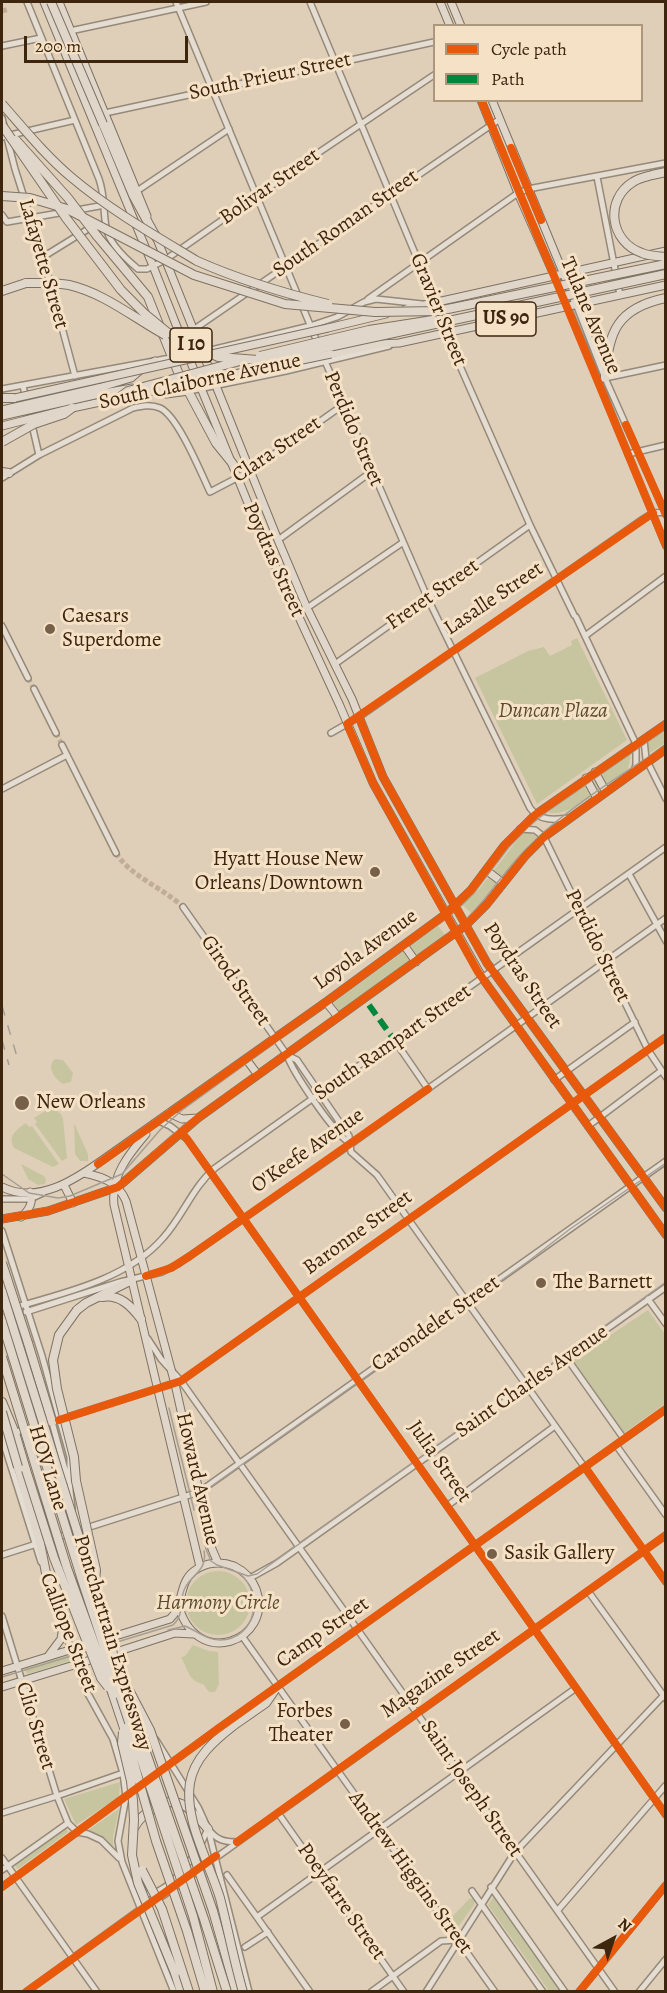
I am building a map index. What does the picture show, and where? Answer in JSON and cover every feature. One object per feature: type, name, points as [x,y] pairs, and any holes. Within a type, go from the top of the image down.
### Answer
[{"type":"highway","points":[[51,2],[133,195],[157,239]]},
{"type":"highway","points":[[2,104],[33,140],[70,177],[115,211],[197,261],[237,278],[350,310]]},
{"type":"highway","points":[[2,124],[68,198],[148,297],[172,358],[216,443],[233,464]]},
{"type":"highway","name":"I 10","points":[[2,124],[66,218],[121,290],[167,332],[201,351],[218,357],[258,360],[278,358],[666,274]]},
{"type":"highway","points":[[666,172],[635,180],[623,191],[615,207],[614,224],[621,239],[629,247],[644,254],[666,256]]},
{"type":"highway","points":[[2,196],[30,198],[67,209],[194,275],[285,304],[375,312],[438,311],[666,264]]},
{"type":"highway","points":[[2,291],[26,284],[69,285],[98,296],[182,345],[201,351]]},
{"type":"highway","points":[[605,378],[608,348],[616,326],[628,313],[638,307],[666,298]]},
{"type":"highway","points":[[119,398],[128,391],[357,332],[477,314]]},
{"type":"highway","points":[[2,400],[15,398]]},
{"type":"highway","points":[[2,442],[34,424],[64,414],[72,408]]},
{"type":"highway","points":[[2,1263],[43,1392],[56,1421]]},
{"type":"highway","points":[[94,1585],[96,1570],[76,1481],[69,1430],[57,1389],[53,1360],[56,1341],[63,1326],[77,1310],[132,1280]]},
{"type":"highway","name":"Pontchartrain Expressway","points":[[2,1292],[94,1585],[120,1678],[227,1992]]},
{"type":"highway","points":[[97,1298],[108,1296],[117,1298],[126,1303],[141,1319]]},
{"type":"highway","name":"HOV Lane","points":[[2,1320],[82,1580],[193,1916],[213,1992]]},
{"type":"highway","name":"Pontchartrain Expressway","points":[[2,1357],[67,1568],[124,1728],[156,1841],[205,1992]]},
{"type":"highway","points":[[2,1402],[15,1433],[54,1558],[101,1678],[113,1695]]},
{"type":"highway","points":[[2,1412],[28,1501],[48,1583]]},
{"type":"highway","points":[[120,1678],[130,1690],[150,1730],[213,1911],[236,1992]]},
{"type":"highway","points":[[243,1992],[219,1897],[191,1816],[188,1799],[190,1780],[196,1766],[211,1744],[266,1703],[277,1688]]},
{"type":"highway","points":[[124,1728],[122,1743],[132,1791],[134,1820],[132,1855],[136,1874],[181,1992]]},
{"type":"highway","points":[[189,1992],[162,1909],[129,1845],[129,1836],[141,1818],[151,1809],[176,1802],[183,1804],[208,1829]]},
{"type":"main road","name":"Poydras Street","points":[[44,2],[261,535],[373,783],[483,979],[630,1186],[663,1225],[666,1235]]},
{"type":"main road","name":"Poydras Street","points":[[59,2],[201,351],[217,385],[278,540],[307,608],[359,717],[383,777],[493,972],[666,1208]]},
{"type":"main road","points":[[440,2],[449,24]]},
{"type":"main road","points":[[451,2],[460,24]]},
{"type":"main road","name":"Tulane Avenue","points":[[482,102],[518,193],[567,305]]},
{"type":"main road","name":"Tulane Avenue","points":[[493,102],[576,304]]},
{"type":"main road","name":"South Claiborne Avenue","points":[[15,398],[666,251]]},
{"type":"main road","name":"South Claiborne Avenue","points":[[2,426],[119,398],[380,344],[399,343],[666,285]]},
{"type":"main road","points":[[2,416],[99,391],[131,378],[155,361]]},
{"type":"main road","points":[[2,410],[99,391],[147,385],[166,394],[189,391]]},
{"type":"main road","name":"Loyola Avenue","points":[[2,1187],[31,1195],[64,1185],[156,1123],[446,914],[456,906],[519,829],[535,815],[666,724]]},
{"type":"main road","name":"Loyola Avenue","points":[[2,1219],[21,1217],[73,1203],[115,1187],[198,1118],[456,933],[487,904],[526,855],[544,837],[666,748]]},
{"type":"main road","points":[[595,772],[606,792]]},
{"type":"main road","points":[[586,778],[597,798]]},
{"type":"main road","points":[[399,829],[409,823]]},
{"type":"main road","points":[[407,844],[417,838]]},
{"type":"main road","points":[[486,870],[503,883]]},
{"type":"main road","points":[[404,945],[416,962]]},
{"type":"main road","points":[[326,1002],[338,1017]]},
{"type":"main road","points":[[246,1059],[258,1075]]},
{"type":"main road","points":[[169,1113],[182,1119],[198,1118]]},
{"type":"main road","points":[[84,1173],[104,1178],[115,1187],[128,1155],[156,1123]]},
{"type":"main road","points":[[64,1185],[73,1203]]},
{"type":"main road","name":"Howard Avenue","points":[[115,1187],[126,1201],[169,1368],[178,1383],[199,1492],[212,1549],[218,1563]]},
{"type":"main road","name":"Howard Avenue","points":[[115,1187],[118,1223],[200,1567]]},
{"type":"main road","points":[[21,1217],[30,1207],[31,1195]]},
{"type":"main road","points":[[118,1223],[131,1220]]},
{"type":"main road","points":[[2,1671],[170,1619],[175,1614],[181,1591],[188,1576],[200,1567],[218,1563],[236,1567],[250,1578],[257,1591],[259,1605],[255,1619],[242,1636],[219,1643],[204,1640],[194,1634],[182,1618],[178,1604]]},
{"type":"main road","points":[[49,1656],[60,1641],[63,1626]]},
{"type":"main road","points":[[2,1687],[175,1633],[194,1634]]},
{"type":"street","points":[[27,2],[99,179],[105,205],[106,229],[110,237],[138,268],[147,269],[153,266]]},
{"type":"street","points":[[58,34],[178,4],[206,2]]},
{"type":"street","name":"Gravier Street","points":[[310,2],[419,263],[430,304],[445,332],[530,525],[636,744],[634,771]]},
{"type":"street","name":"Perdido Street","points":[[178,4],[402,543],[535,815]]},
{"type":"street","points":[[2,46],[41,38]]},
{"type":"street","name":"South Prieur Street","points":[[105,113],[433,42]]},
{"type":"street","name":"Bolivar Street","points":[[153,266],[433,76]]},
{"type":"street","name":"Lafayette Street","points":[[2,118],[4,137],[43,257],[75,376]]},
{"type":"street","name":"South Roman Street","points":[[193,330],[491,123],[500,119]]},
{"type":"street","points":[[4,137],[75,120]]},
{"type":"street","points":[[137,191],[229,129]]},
{"type":"street","points":[[364,302],[518,193],[528,189],[666,163]]},
{"type":"street","points":[[597,177],[620,294]]},
{"type":"street","points":[[2,215],[8,222],[105,205]]},
{"type":"street","points":[[43,257],[105,219]]},
{"type":"street","name":"South Claiborne Avenue","points":[[2,389],[172,358],[310,326],[337,317],[364,302],[376,299],[430,304]]},
{"type":"street","name":"Tulane Avenue","points":[[576,304],[605,378],[665,513]]},
{"type":"street","name":"Tulane Avenue","points":[[567,305],[666,546]]},
{"type":"street","name":"South Claiborne Avenue","points":[[189,391],[325,362],[399,343]]},
{"type":"street","points":[[605,378],[666,365]]},
{"type":"street","points":[[4,474],[39,456],[23,386]]},
{"type":"street","name":"Clara Street","points":[[39,456],[133,408],[158,406],[170,414],[176,422],[210,492],[250,471],[343,405]]},
{"type":"street","points":[[627,454],[666,445]]},
{"type":"street","points":[[278,540],[371,472]]},
{"type":"street","name":"Lasalle Street","points":[[332,733],[359,717],[653,513],[665,513]]},
{"type":"street","name":"Freret Street","points":[[335,664],[530,525]]},
{"type":"street","points":[[307,608],[402,543]]},
{"type":"street","points":[[585,636],[666,576]]},
{"type":"street","points":[[2,626],[28,678]]},
{"type":"street","points":[[34,690],[56,733]]},
{"type":"street","points":[[644,738],[647,762],[666,799]]},
{"type":"street","points":[[62,745],[116,853]]},
{"type":"street","points":[[2,789],[67,755]]},
{"type":"street","points":[[535,815],[547,819],[569,818]]},
{"type":"street","points":[[519,829],[535,830],[544,837]]},
{"type":"street","name":"Perdido Street","points":[[544,837],[648,1050],[663,1074]]},
{"type":"street","name":"South Rampart Street","points":[[2,1311],[97,1281],[141,1258],[163,1238],[192,1194],[211,1172],[666,848]]},
{"type":"street","points":[[629,874],[666,941]]},
{"type":"street","name":"Girod Street","points":[[183,907],[287,1055],[290,1065],[314,1099],[343,1139],[351,1144]]},
{"type":"street","name":"O'Keefe Avenue","points":[[2,1320],[84,1293],[147,1276],[178,1264],[351,1144],[666,918]]},
{"type":"street","points":[[554,1080],[635,1022]]},
{"type":"street","name":"Baronne Street","points":[[2,1437],[178,1383],[666,1037]]},
{"type":"street","points":[[395,1041],[428,1089]]},
{"type":"street","name":"Girod Street","points":[[287,1055],[297,1060],[350,1136],[351,1152],[377,1175],[666,1582]]},
{"type":"street","points":[[588,1126],[663,1074]]},
{"type":"street","name":"Julia Street","points":[[156,1123],[181,1132],[211,1172],[666,1815]]},
{"type":"street","name":"Carondelet Street","points":[[2,1555],[199,1492],[666,1161]]},
{"type":"street","points":[[2,1198],[14,1200],[31,1195]]},
{"type":"street","name":"Calliope Street","points":[[2,1231],[27,1311],[56,1421],[82,1559],[108,1639],[139,1722],[156,1740],[172,1763],[208,1829],[249,1992]]},
{"type":"street","name":"Saint Charles Avenue","points":[[250,1578],[299,1547],[666,1287]]},
{"type":"street","points":[[648,1299],[666,1324]]},
{"type":"street","points":[[145,1335],[155,1352],[169,1368]]},
{"type":"street","points":[[566,1357],[624,1439]]},
{"type":"street","name":"Saint Joseph Street","points":[[178,1383],[240,1464],[615,1992]]},
{"type":"street","name":"Camp Street","points":[[2,1887],[666,1409]]},
{"type":"street","points":[[447,1506],[555,1426]]},
{"type":"street","points":[[2,1437],[38,1543]]},
{"type":"street","points":[[616,1445],[666,1515]]},
{"type":"street","name":"Magazine Street","points":[[26,1992],[666,1535]]},
{"type":"street","name":"Calliope Street","points":[[48,1583],[87,1692],[113,1738],[123,1773],[126,1797],[118,1841],[122,1862],[174,1992]]},
{"type":"street","points":[[426,1992],[515,1852],[616,1744],[665,1696],[588,1591]]},
{"type":"street","name":"Clio Street","points":[[2,1616],[57,1796],[68,1823],[77,1833]]},
{"type":"street","name":"Andrew Higgins Street","points":[[242,1636],[492,1990]]},
{"type":"street","points":[[257,1917],[576,1688]]},
{"type":"street","points":[[2,1813],[123,1773],[172,1763]]},
{"type":"street","points":[[558,1910],[666,1785]]},
{"type":"street","name":"Poeyfarre Street","points":[[278,1813],[404,1992]]},
{"type":"street","points":[[2,1870],[68,1823]]},
{"type":"street","points":[[133,1887],[137,1892],[151,1895],[160,1891],[190,1862],[208,1829],[214,1837],[225,1842],[237,1842]]},
{"type":"street","name":"Calliope Street","points":[[77,1833],[88,1834],[101,1840],[122,1862]]},
{"type":"street","points":[[2,1858],[97,1992]]},
{"type":"street","points":[[227,1875],[310,1992]]},
{"type":"street","points":[[579,1992],[666,1885]]},
{"type":"street","points":[[491,1887],[565,1992]]},
{"type":"street","points":[[472,1891],[543,1992]]},
{"type":"street","points":[[245,1947],[268,1932]]},
{"type":"street","points":[[371,1992],[441,1941],[458,1940]]},
{"type":"street","points":[[639,1992],[666,1959]]},
{"type":"green space","name":"Duncan Plaza","points":[[577,638],[627,740],[537,804],[475,678],[528,651],[544,647],[550,656],[572,645],[571,641]]},
{"type":"green space","points":[[665,729],[665,743],[650,753],[646,743]]},
{"type":"green space","points":[[631,753],[628,769],[600,790],[566,811],[548,812]]},
{"type":"green space","points":[[529,832],[537,837],[471,913],[462,904],[480,888],[522,834]]},
{"type":"green space","points":[[438,926],[445,935],[339,1011],[333,1003]]},
{"type":"green space","points":[[55,1059],[63,1060],[73,1073],[71,1082],[63,1084],[54,1076],[51,1065]]},
{"type":"green space","points":[[50,1108],[58,1112],[63,1119],[67,1158],[62,1161],[35,1124],[37,1122],[34,1118]]},
{"type":"green space","points":[[26,1123],[29,1127],[32,1126],[59,1164],[53,1167],[14,1148],[12,1136]]},
{"type":"green space","points":[[74,1123],[88,1154],[88,1161],[80,1161],[75,1154]]},
{"type":"green space","points":[[21,1164],[44,1176],[45,1184],[38,1185],[28,1179]]},
{"type":"green space","points":[[648,1310],[665,1334],[665,1404],[624,1433],[573,1360]]},
{"type":"green space","name":"Harmony Circle","points":[[218,1571],[230,1573],[241,1580],[248,1591],[250,1603],[248,1615],[241,1626],[230,1633],[218,1635],[206,1633],[195,1626],[188,1615],[186,1603],[188,1591],[195,1580],[206,1573]]},
{"type":"green space","points":[[193,1645],[218,1652],[219,1684],[215,1692],[209,1692],[203,1684],[191,1677],[187,1670],[181,1657],[185,1656]]},
{"type":"green space","points":[[68,1654],[70,1661],[27,1674],[24,1667]]},
{"type":"green space","points":[[120,1782],[119,1797],[76,1825],[64,1799]]},
{"type":"green space","points":[[119,1809],[113,1847],[100,1836],[87,1831]]},
{"type":"green space","points":[[65,1827],[68,1832],[18,1869],[15,1866],[15,1863]]},
{"type":"green space","points":[[494,1896],[562,1991],[549,1991],[488,1905]]},
{"type":"green space","points":[[472,1898],[475,1901],[474,1905],[458,1927],[452,1917]]},
{"type":"tunnel","points":[[2,11],[9,9]]},
{"type":"tunnel","points":[[28,678],[34,689]]},
{"type":"tunnel","points":[[56,733],[62,745]]},
{"type":"tunnel","points":[[116,853],[130,869],[183,907]]},
{"type":"tram line","points":[[2,1174],[29,1193],[58,1198],[70,1196],[122,1174],[160,1130],[181,1111],[455,912],[473,894],[509,847],[528,827],[666,729]]},
{"type":"tram line","points":[[140,1164],[185,1124],[459,926],[522,853],[547,829],[597,791],[666,745]]},
{"type":"tram line","points":[[666,1163],[570,1229],[530,1260],[206,1490],[197,1503],[206,1549],[211,1561],[248,1576],[257,1574],[666,1282]]},
{"type":"tram line","points":[[169,1408],[194,1510]]},
{"type":"tram line","points":[[2,1677],[173,1625],[179,1617],[185,1588],[204,1563],[204,1551]]},
{"type":"tram line","points":[[168,1630],[185,1626],[215,1640],[232,1638],[242,1632],[249,1624],[254,1603],[252,1592],[239,1573]]},
{"type":"railway","points":[[2,1006],[18,1060]]},
{"type":"railway","points":[[2,1040],[9,1065]]},
{"type":"marked path","points":[[369,1005],[395,1041]]},
{"type":"cycle path","points":[[482,102],[666,546]]},
{"type":"cycle path","points":[[511,148],[541,220]]},
{"type":"cycle path","points":[[626,425],[666,515]]},
{"type":"cycle path","points":[[653,513],[347,724],[373,783],[478,972],[666,1235]]},
{"type":"cycle path","points":[[359,717],[383,777],[487,963],[666,1208]]},
{"type":"cycle path","points":[[98,1164],[446,914],[471,890],[504,846],[535,815],[666,724]]},
{"type":"cycle path","points":[[2,1219],[48,1211],[118,1187],[198,1118],[466,925],[544,837],[666,749]]},
{"type":"cycle path","points":[[59,1420],[181,1381],[666,1037]]},
{"type":"cycle path","points":[[146,1276],[171,1268],[190,1256],[428,1089]]},
{"type":"cycle path","points":[[181,1132],[666,1815]]},
{"type":"cycle path","points":[[2,1887],[219,1728],[666,1409]]},
{"type":"cycle path","points":[[585,1467],[666,1582]]},
{"type":"cycle path","points":[[237,1842],[666,1535]]},
{"type":"cycle path","points":[[26,1992],[216,1856]]},
{"type":"cycle path","points":[[579,1992],[666,1885]]},
{"type":"place","name":"Caesars Superdome","points":[[50,629]]},
{"type":"place","name":"Hyatt House New Orleans/Downtown","points":[[375,872]]},
{"type":"place","name":"New Orleans","points":[[22,1103]]},
{"type":"place","name":"The Barnett","points":[[541,1283]]},
{"type":"place","name":"Sasik Gallery","points":[[492,1554]]},
{"type":"place","name":"Forbes Theater","points":[[345,1724]]}]
